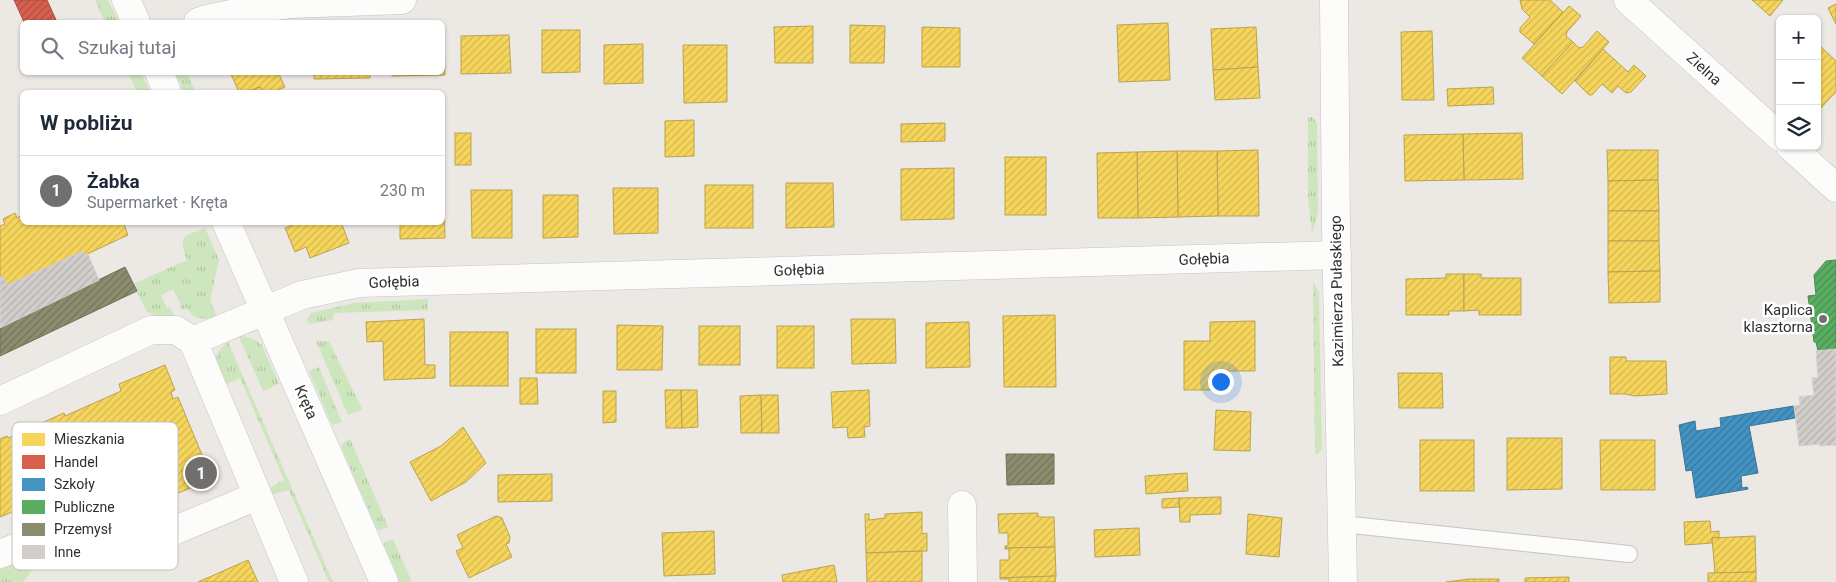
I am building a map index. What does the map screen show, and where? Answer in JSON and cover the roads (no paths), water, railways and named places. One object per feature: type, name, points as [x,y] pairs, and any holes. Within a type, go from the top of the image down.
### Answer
[{"type":"street","points":[[126,0],[135,20]]},
{"type":"street","points":[[203,20],[260,8],[291,4],[402,0]]},
{"type":"street","name":"Kazimierza Pułaskiego","points":[[1334,0],[1336,255],[1343,582]]},
{"type":"street","name":"Zielna","points":[[1628,0],[1776,133]]},
{"type":"street","points":[[160,75],[167,90]]},
{"type":"street","points":[[1794,150],[1836,188]]},
{"type":"street","name":"Kręta","points":[[227,225],[384,582]]},
{"type":"street","name":"Gołębia","points":[[193,341],[302,295],[359,283],[1336,255]]},
{"type":"street","points":[[0,401],[151,330],[176,330],[193,341],[294,582]]},
{"type":"street","points":[[178,529],[257,496]]},
{"type":"street","points":[[962,505],[964,582]]},
{"type":"street","points":[[0,554],[12,549]]},
{"type":"lane","points":[[1342,524],[1629,554]]},
{"type":"place","name":"Kaplica klasztorna","points":[[1823,319]]},
{"type":"place","name":"Żabka","points":[[201,473]]}]
